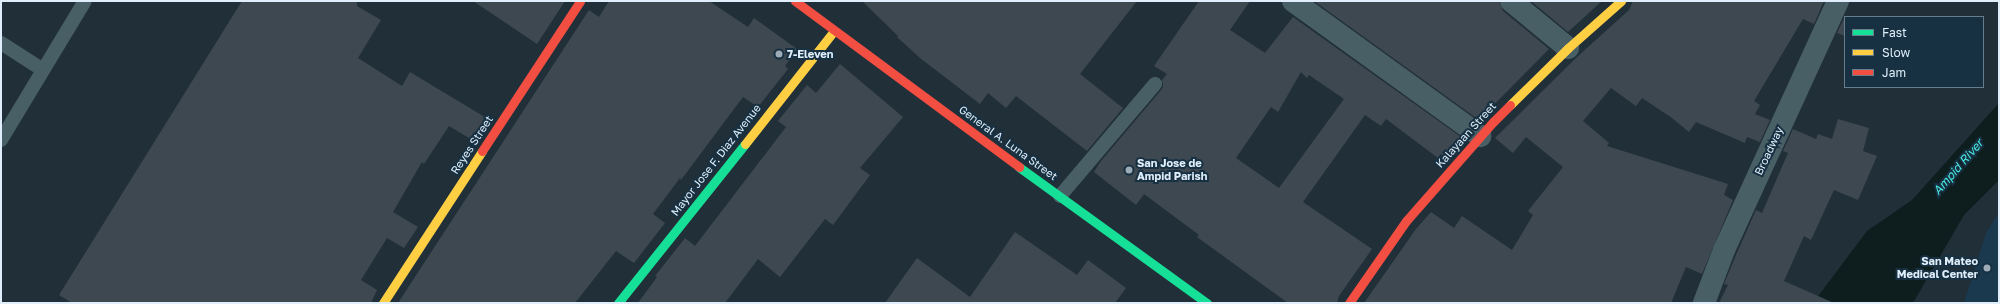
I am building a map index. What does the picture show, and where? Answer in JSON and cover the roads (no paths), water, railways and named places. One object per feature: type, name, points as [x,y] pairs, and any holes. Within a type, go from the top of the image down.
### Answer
[{"type":"street","name":"Reyes Street","points":[[383,303],[580,1]]},
{"type":"street","name":"General A. Luna Street","points":[[795,1],[1207,303]]},
{"type":"street","points":[[1293,1],[1480,136]]},
{"type":"street","points":[[1510,1],[1568,48]]},
{"type":"street","name":"Kalayaan Street","points":[[1349,303],[1406,221],[1480,136],[1568,48],[1622,1]]},
{"type":"street","name":"Broadway","points":[[1704,303],[1724,250],[1838,1]]},
{"type":"street","name":"Mayor Jose F. Diaz Avenue","points":[[618,303],[834,31]]},
{"type":"lane","points":[[1,140],[6,120],[43,70],[85,1]]},
{"type":"lane","points":[[1,43],[43,70]]},
{"type":"lane","points":[[1060,196],[1155,84]]},
{"type":"water","name":"Ampid River","points":[[1999,103],[1999,180],[1964,215],[1913,303],[1813,303],[1867,231],[1912,200]]},
{"type":"place","name":"7-Eleven","points":[[779,54]]},
{"type":"place","name":"San Jose de Ampid Parish","points":[[1129,170]]},
{"type":"place","name":"San Mateo Medical Center","points":[[1987,268]]}]
